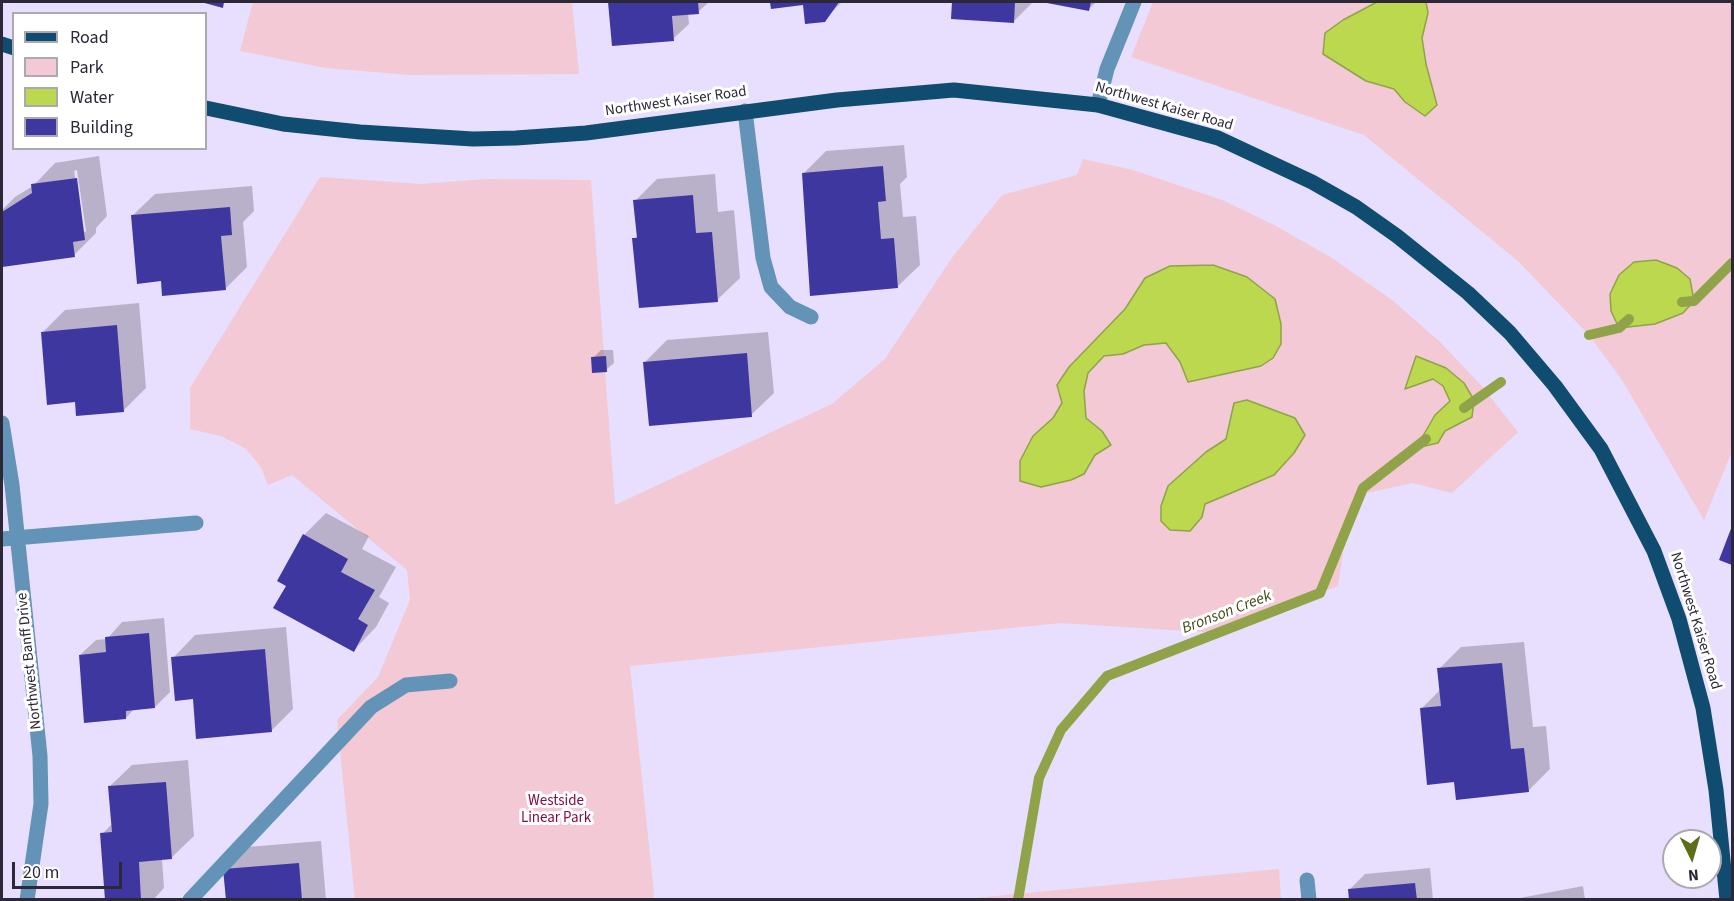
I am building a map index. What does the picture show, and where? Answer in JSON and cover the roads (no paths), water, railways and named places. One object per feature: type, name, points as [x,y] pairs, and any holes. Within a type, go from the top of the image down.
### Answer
[{"type":"main road","name":"Northwest Kaiser Road","points":[[207,108],[283,124],[360,132],[473,139],[586,133],[745,111],[903,93],[954,90],[1098,105],[1218,138],[1272,162],[1356,207],[1468,293],[1510,333],[1555,386],[1601,449],[1654,550],[1679,619],[1703,708],[1716,790],[1727,900]]},
{"type":"street","points":[[1098,105],[1107,69],[1134,2]]},
{"type":"street","points":[[745,111],[763,258],[771,286],[790,308],[811,317]]},
{"type":"street","name":"Northwest Banff Drive","points":[[2,423],[18,538],[40,756],[41,804],[27,900]]},
{"type":"street","points":[[2,539],[196,523]]},
{"type":"street","points":[[190,900],[371,707],[406,685],[450,681]]},
{"type":"street","points":[[1307,880],[1309,900]]},
{"type":"water","points":[[1377,2],[1426,2],[1428,13],[1422,38],[1437,105],[1425,116],[1405,102],[1394,89],[1366,81],[1323,54],[1325,33],[1343,20]]},
{"type":"water","points":[[1656,260],[1677,268],[1690,279],[1694,301],[1683,313],[1655,324],[1619,328],[1611,311],[1610,294],[1619,275],[1634,262]]},
{"type":"water","points":[[1213,265],[1247,277],[1275,299],[1281,324],[1281,344],[1273,358],[1261,366],[1188,382],[1180,362],[1166,343],[1144,345],[1123,354],[1104,356],[1088,373],[1084,391],[1086,418],[1102,431],[1111,445],[1095,455],[1084,474],[1071,480],[1041,487],[1020,481],[1020,461],[1033,436],[1053,418],[1062,403],[1057,385],[1069,367],[1125,309],[1145,278],[1170,266]]},
{"type":"water","points":[[1416,356],[1446,368],[1464,383],[1474,400],[1472,417],[1445,431],[1438,443],[1416,448],[1435,415],[1450,401],[1443,386],[1433,379],[1405,389]]},
{"type":"water","points":[[1247,400],[1295,418],[1305,435],[1294,453],[1274,475],[1205,504],[1202,517],[1190,531],[1170,530],[1161,521],[1161,506],[1168,486],[1206,452],[1226,439],[1234,403]]},
{"type":"waterway","name":"Bronson Creek","points":[[1682,302],[1694,301],[1732,263]]},
{"type":"waterway","name":"Bronson Creek","points":[[1589,335],[1619,328],[1629,319]]},
{"type":"waterway","name":"Bronson Creek","points":[[1464,408],[1501,382]]},
{"type":"waterway","name":"Bronson Creek","points":[[1018,900],[1039,778],[1061,730],[1107,676],[1320,593],[1363,488],[1426,439]]},
{"type":"park label","name":"Westside Linear Park","points":[[556,810]]}]
